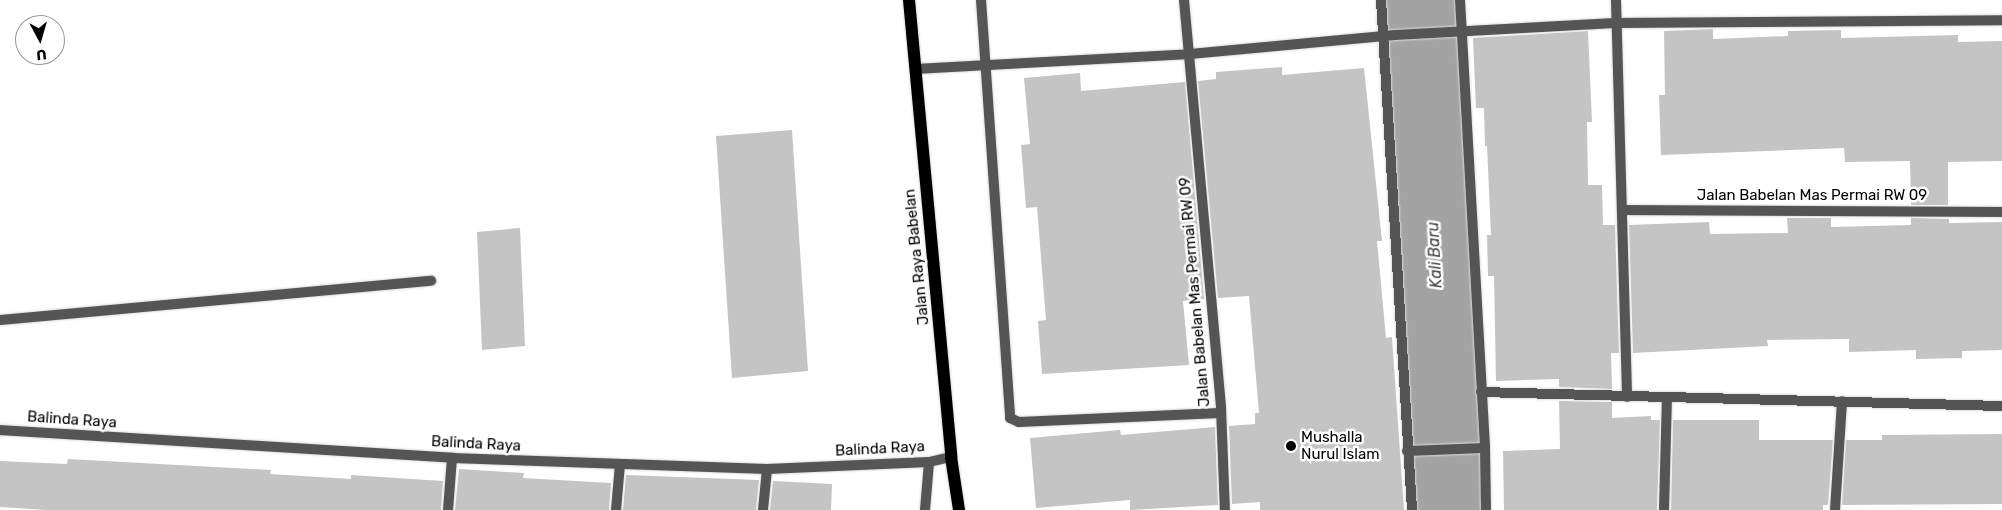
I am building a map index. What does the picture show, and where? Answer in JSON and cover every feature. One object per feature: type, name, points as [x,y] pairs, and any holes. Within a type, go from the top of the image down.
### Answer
[{"type":"main road","name":"Jalan Raya Babelan","points":[[909,0],[951,457],[959,510]]},
{"type":"street","name":"Jalan Babelan Mas Permai RW 09","points":[[981,0],[987,64],[1010,418],[1019,422],[1220,413],[1184,0]]},
{"type":"street","points":[[1382,0],[1407,451],[1412,510]]},
{"type":"street","points":[[1460,0],[1456,31],[1481,392],[1480,448],[1486,510]]},
{"type":"street","points":[[1616,0],[1615,23],[1627,397]]},
{"type":"street","points":[[915,69],[1190,54],[1383,38],[1395,35],[1615,23],[2002,20]]},
{"type":"street","name":"Jalan Babelan Mas Permai RW 09","points":[[1622,210],[2002,212]]},
{"type":"street","points":[[0,320],[431,281]]},
{"type":"street","points":[[1481,392],[2002,406]]},
{"type":"street","points":[[1664,510],[1667,397]]},
{"type":"street","points":[[1835,510],[1842,401]]},
{"type":"street","points":[[1220,413],[1225,510]]},
{"type":"street","name":"Balinda Raya","points":[[0,430],[452,458],[766,470],[928,462],[951,457]]},
{"type":"street","points":[[1407,451],[1423,453],[1480,448]]},
{"type":"street","points":[[448,510],[452,458]]},
{"type":"street","points":[[925,510],[928,462]]},
{"type":"street","points":[[616,510],[620,464]]},
{"type":"street","points":[[763,510],[766,470]]},
{"type":"building","points":[[1713,29],[1713,39],[1788,36],[1788,31],[1841,30],[1841,38],[1958,35],[1958,42],[2002,41],[2002,161],[1948,162],[1948,205],[1911,205],[1910,161],[1845,162],[1844,148],[1661,155],[1659,95],[1665,95],[1664,31]]},
{"type":"building","points":[[1588,31],[1592,122],[1587,122],[1588,185],[1602,185],[1603,225],[1615,225],[1619,353],[1611,353],[1612,389],[1559,387],[1559,379],[1496,381],[1494,276],[1488,276],[1487,235],[1491,235],[1487,146],[1485,146],[1484,108],[1476,108],[1473,38]]},
{"type":"building","points":[[1282,67],[1282,75],[1364,68],[1382,241],[1377,241],[1386,338],[1392,337],[1404,510],[1260,510],[1260,502],[1232,504],[1229,426],[1255,424],[1255,413],[1259,413],[1249,296],[1218,298],[1198,81],[1216,79],[1216,72]]},
{"type":"building","points":[[1080,73],[1081,91],[1185,82],[1204,299],[1183,301],[1189,365],[1042,374],[1038,321],[1046,320],[1037,207],[1026,208],[1021,145],[1030,144],[1024,78]]},
{"type":"building","points":[[792,130],[808,371],[732,378],[716,136]]},
{"type":"building","points":[[1787,218],[1831,218],[1831,227],[1911,225],[1911,218],[1949,219],[1949,223],[2002,222],[2002,350],[1962,351],[1962,358],[1916,359],[1916,350],[1849,352],[1849,339],[1767,340],[1768,346],[1633,353],[1629,225],[1709,222],[1710,234],[1788,233]]},
{"type":"building","points":[[520,228],[525,346],[482,350],[477,232]]},
{"type":"building","points":[[1559,401],[1612,402],[1612,418],[1651,416],[1651,420],[1660,420],[1657,510],[1504,510],[1503,451],[1560,449]]},
{"type":"building","points":[[1673,420],[1759,420],[1759,440],[1833,440],[1828,505],[1823,505],[1823,510],[1671,510]]},
{"type":"building","points":[[1215,427],[1218,505],[1130,510],[1130,500],[1036,508],[1030,438],[1120,430],[1121,435]]},
{"type":"building","points":[[2002,434],[2002,504],[1842,505],[1846,440],[1882,440],[1882,435]]},
{"type":"building","points":[[68,459],[271,470],[270,474],[351,479],[351,475],[443,481],[441,510],[46,510],[0,507],[0,461],[67,464]]},
{"type":"building","points":[[459,469],[524,473],[523,478],[611,483],[609,510],[455,510]]},
{"type":"building","points":[[626,475],[759,480],[756,510],[623,510]]},
{"type":"building","points":[[773,481],[832,484],[831,510],[770,510]]},
{"type":"waterway","name":"Kali Baru","points":[[1420,0],[1450,510]]},
{"type":"place","name":"Mushalla Nurul Islam","points":[[1291,446]]}]
